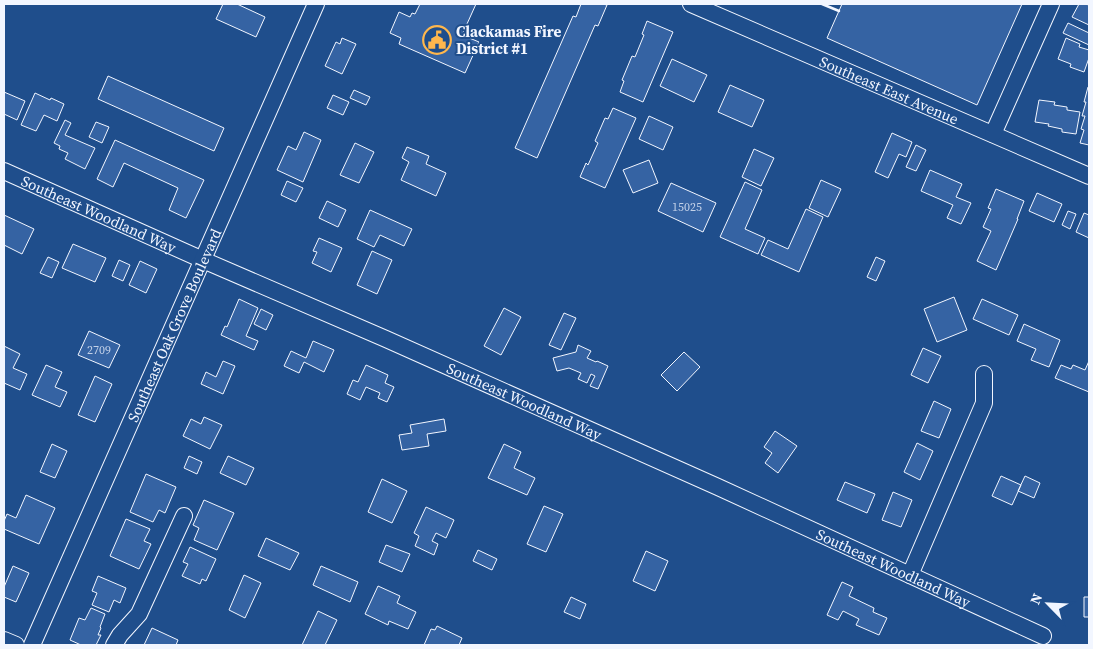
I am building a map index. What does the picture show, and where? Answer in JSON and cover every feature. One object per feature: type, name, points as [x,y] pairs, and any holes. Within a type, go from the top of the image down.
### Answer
[{"type":"street","name":"Southeast Oak Grove Boulevard","points":[[32,645],[316,4]]},
{"type":"street","name":"Southeast East Avenue","points":[[691,4],[1089,176]]},
{"type":"street","points":[[993,134],[1051,4]]},
{"type":"street","name":"Southeast Woodland Way","points":[[4,171],[477,380],[1043,636]]},
{"type":"street","points":[[910,575],[984,403],[984,374]]},
{"type":"street","points":[[114,645],[120,634],[139,614],[184,516]]},
{"type":"street","points":[[4,640],[16,645]]},
{"type":"building","points":[[223,4],[237,4],[265,17],[256,37],[216,19]]},
{"type":"building","name":"Clackamas Fire District #1","points":[[420,4],[476,4],[462,35],[479,42],[465,73],[399,44],[401,38],[390,33],[399,12],[410,17],[412,13],[415,14]]},
{"type":"building","points":[[581,4],[607,5],[598,26],[595,25],[537,158],[515,148],[573,16],[576,17]]},
{"type":"building","points":[[842,4],[1022,4],[977,105],[827,38]]},
{"type":"building","points":[[1079,4],[1089,5],[1089,25],[1072,17]]},
{"type":"building","points":[[647,21],[673,32],[643,102],[620,92],[624,81],[622,80],[632,56],[635,57],[644,35],[642,34]]},
{"type":"building","points":[[1068,23],[1089,33],[1089,45],[1063,33]]},
{"type":"building","points":[[342,38],[356,44],[342,74],[325,66],[336,42],[340,44]]},
{"type":"building","points":[[1066,38],[1080,44],[1079,47],[1089,50],[1089,58],[1084,72],[1070,67],[1071,64],[1058,59]]},
{"type":"building","points":[[672,59],[707,75],[694,102],[660,86]]},
{"type":"building","points":[[108,76],[224,128],[214,151],[98,99]]},
{"type":"building","points":[[730,85],[764,100],[752,127],[718,112]]},
{"type":"building","points":[[1088,87],[1089,145],[1080,143],[1084,130],[1081,129],[1085,116],[1082,116]]},
{"type":"building","points":[[354,90],[370,97],[366,105],[350,98]]},
{"type":"building","points":[[4,92],[25,101],[17,120],[4,114]]},
{"type":"building","points":[[35,93],[64,104],[57,121],[44,115],[36,131],[21,125]]},
{"type":"building","points":[[333,95],[349,102],[343,115],[327,108]]},
{"type":"building","points":[[1039,100],[1055,102],[1054,105],[1080,112],[1076,134],[1062,132],[1062,129],[1048,126],[1049,124],[1035,122]]},
{"type":"building","points":[[613,108],[636,118],[605,188],[580,177],[598,143],[595,141],[605,118],[608,119]]},
{"type":"building","points":[[649,116],[673,127],[663,150],[639,139]]},
{"type":"building","points":[[65,120],[71,123],[65,135],[95,148],[85,169],[65,159],[68,153],[59,149],[60,146],[54,143]]},
{"type":"building","points":[[96,122],[109,127],[102,143],[89,137]]},
{"type":"building","points":[[304,132],[321,140],[303,182],[277,170],[288,146],[296,150]]},
{"type":"building","points":[[892,133],[912,142],[906,157],[899,154],[888,178],[875,172]]},
{"type":"building","points":[[115,140],[204,180],[186,218],[169,210],[178,188],[124,163],[113,187],[97,179]]},
{"type":"building","points":[[355,143],[374,152],[359,183],[340,175]]},
{"type":"building","points":[[916,145],[926,150],[916,171],[906,167]]},
{"type":"building","points":[[407,147],[429,156],[426,164],[446,173],[436,196],[401,180],[409,162],[402,158]]},
{"type":"building","points":[[754,149],[774,158],[761,186],[742,177]]},
{"type":"building","points":[[649,160],[658,183],[633,193],[623,170]]},
{"type":"building","points":[[930,170],[962,184],[956,197],[971,203],[961,224],[947,218],[953,205],[921,191]]},
{"type":"building","points":[[821,180],[841,189],[828,217],[809,208]]},
{"type":"building","points":[[287,181],[303,188],[296,202],[281,195]]},
{"type":"building","points":[[745,182],[762,190],[745,229],[765,238],[758,254],[720,237]]},
{"type":"building","points":[[671,183],[716,203],[703,232],[658,211]]},
{"type":"building","points":[[996,189],[1024,201],[996,270],[977,261],[991,231],[983,227],[991,209],[988,208]]},
{"type":"building","points":[[1037,193],[1062,204],[1054,222],[1029,211]]},
{"type":"building","points":[[327,201],[346,210],[338,227],[319,218]]},
{"type":"building","points":[[806,209],[823,217],[799,272],[761,255],[768,240],[788,249]]},
{"type":"building","points":[[370,210],[412,229],[404,246],[380,235],[374,247],[357,239]]},
{"type":"building","points":[[1068,211],[1076,214],[1070,229],[1062,225]]},
{"type":"building","points":[[1084,213],[1089,215],[1089,238],[1076,232]]},
{"type":"building","points":[[4,215],[34,229],[22,254],[4,245]]},
{"type":"building","points":[[319,238],[342,248],[331,272],[312,263],[317,252],[313,251]]},
{"type":"building","points":[[73,244],[106,258],[95,282],[62,268]]},
{"type":"building","points":[[372,251],[392,260],[377,294],[357,285]]},
{"type":"building","points":[[48,257],[59,262],[52,278],[40,273]]},
{"type":"building","points":[[876,257],[885,261],[876,281],[867,277]]},
{"type":"building","points":[[119,260],[130,265],[123,281],[112,276]]},
{"type":"building","points":[[140,261],[157,269],[146,293],[129,285]]},
{"type":"building","points":[[954,297],[967,330],[937,342],[924,309]]},
{"type":"building","points":[[239,299],[258,308],[246,336],[258,341],[254,350],[221,335],[225,326],[227,327]]},
{"type":"building","points":[[982,299],[1018,315],[1009,335],[973,319]]},
{"type":"building","points":[[504,308],[521,317],[501,355],[484,346]]},
{"type":"building","points":[[261,309],[273,315],[266,330],[254,324]]},
{"type":"building","points":[[564,313],[576,318],[561,350],[549,345]]},
{"type":"building","points":[[1024,324],[1060,340],[1049,367],[1031,360],[1036,349],[1017,341]]},
{"type":"building","points":[[89,331],[120,345],[109,368],[78,355]]},
{"type":"building","points":[[313,341],[334,350],[324,372],[304,362],[299,373],[284,366],[291,351],[306,358]]},
{"type":"building","points":[[578,345],[591,351],[587,358],[608,366],[598,389],[590,386],[595,376],[591,374],[587,383],[578,379],[581,373],[569,368],[557,371],[553,358],[576,352]]},
{"type":"building","points":[[4,346],[20,354],[13,368],[27,374],[20,390],[4,383]]},
{"type":"building","points":[[923,348],[941,356],[928,383],[911,375]]},
{"type":"building","points":[[684,352],[700,367],[677,391],[661,375]]},
{"type":"building","points":[[223,361],[235,366],[223,394],[201,384],[206,372],[216,377]]},
{"type":"building","points":[[1089,361],[1089,392],[1055,378],[1061,365],[1071,369],[1073,365],[1085,370]]},
{"type":"building","points":[[46,365],[62,372],[55,387],[67,392],[60,407],[32,395]]},
{"type":"building","points":[[366,365],[388,375],[385,383],[394,387],[387,402],[378,398],[380,393],[366,387],[360,400],[347,394],[353,380],[358,382]]},
{"type":"building","points":[[95,376],[112,384],[95,422],[78,415]]},
{"type":"building","points":[[934,401],[951,409],[939,438],[921,431]]},
{"type":"building","points":[[204,417],[222,425],[210,449],[183,436],[191,419],[201,424]]},
{"type":"building","points":[[444,419],[446,431],[427,434],[429,446],[402,450],[399,435],[412,433],[410,425]]},
{"type":"building","points":[[775,431],[797,446],[778,473],[765,463],[772,453],[764,447]]},
{"type":"building","points":[[917,443],[933,451],[920,480],[904,472]]},
{"type":"building","points":[[52,444],[67,451],[55,478],[40,472]]},
{"type":"building","points":[[504,444],[521,452],[514,468],[535,478],[527,495],[488,478]]},
{"type":"building","points":[[189,456],[202,462],[197,474],[184,468]]},
{"type":"building","points":[[228,456],[254,468],[246,485],[220,473]]},
{"type":"building","points":[[146,474],[176,487],[165,513],[159,510],[153,522],[130,512]]},
{"type":"building","points":[[1001,476],[1021,485],[1012,505],[992,496]]},
{"type":"building","points":[[1025,476],[1040,483],[1034,498],[1018,491]]},
{"type":"building","points":[[382,479],[407,491],[392,523],[368,512]]},
{"type":"building","points":[[845,482],[875,494],[867,513],[837,500]]},
{"type":"building","points":[[893,492],[912,500],[901,527],[882,520]]},
{"type":"building","points":[[26,495],[55,508],[39,544],[4,529],[4,521],[7,514],[16,518]]},
{"type":"building","points":[[204,500],[234,513],[217,550],[194,540],[199,528],[193,525]]},
{"type":"building","points":[[544,506],[563,514],[546,552],[527,544]]},
{"type":"building","points":[[426,507],[454,520],[446,538],[436,533],[432,541],[438,544],[434,555],[415,546],[419,536],[414,533]]},
{"type":"building","points":[[126,519],[150,529],[144,541],[151,544],[139,569],[110,556]]},
{"type":"building","points":[[266,538],[299,553],[290,570],[258,556]]},
{"type":"building","points":[[386,545],[410,554],[402,572],[379,562]]},
{"type":"building","points":[[190,547],[216,559],[206,581],[202,579],[200,584],[182,576],[188,564],[183,562]]},
{"type":"building","points":[[478,550],[497,559],[492,570],[473,561]]},
{"type":"building","points":[[646,551],[668,561],[655,591],[633,581]]},
{"type":"building","points":[[13,566],[29,573],[16,602],[4,597],[4,587]]},
{"type":"building","points":[[321,566],[358,582],[350,602],[313,585]]},
{"type":"building","points":[[244,575],[261,583],[245,618],[229,610]]},
{"type":"building","points":[[98,576],[126,588],[120,603],[114,600],[109,612],[92,605],[97,593],[92,591]]},
{"type":"building","points":[[842,582],[853,587],[849,596],[874,608],[873,612],[887,618],[879,635],[856,625],[859,619],[843,611],[838,620],[827,615]]},
{"type":"building","points":[[378,586],[400,596],[397,603],[416,612],[408,629],[389,621],[388,625],[365,614]]},
{"type":"building","points":[[571,597],[586,604],[580,619],[564,612]]},
{"type":"building","points":[[1084,597],[1089,597],[1089,617],[1084,617]]},
{"type":"building","points":[[91,608],[105,614],[98,635],[101,635],[96,645],[81,645],[70,640],[79,618],[85,620]]},
{"type":"building","points":[[318,611],[337,620],[325,645],[302,645]]},
{"type":"building","points":[[437,626],[462,638],[459,645],[424,645],[431,629],[435,630]]},
{"type":"building","points":[[152,628],[178,640],[176,645],[144,645]]},
{"type":"wall","points":[[822,4],[839,11]]},
{"type":"place","name":"Clackamas Fire District #1","points":[[437,40]]}]
